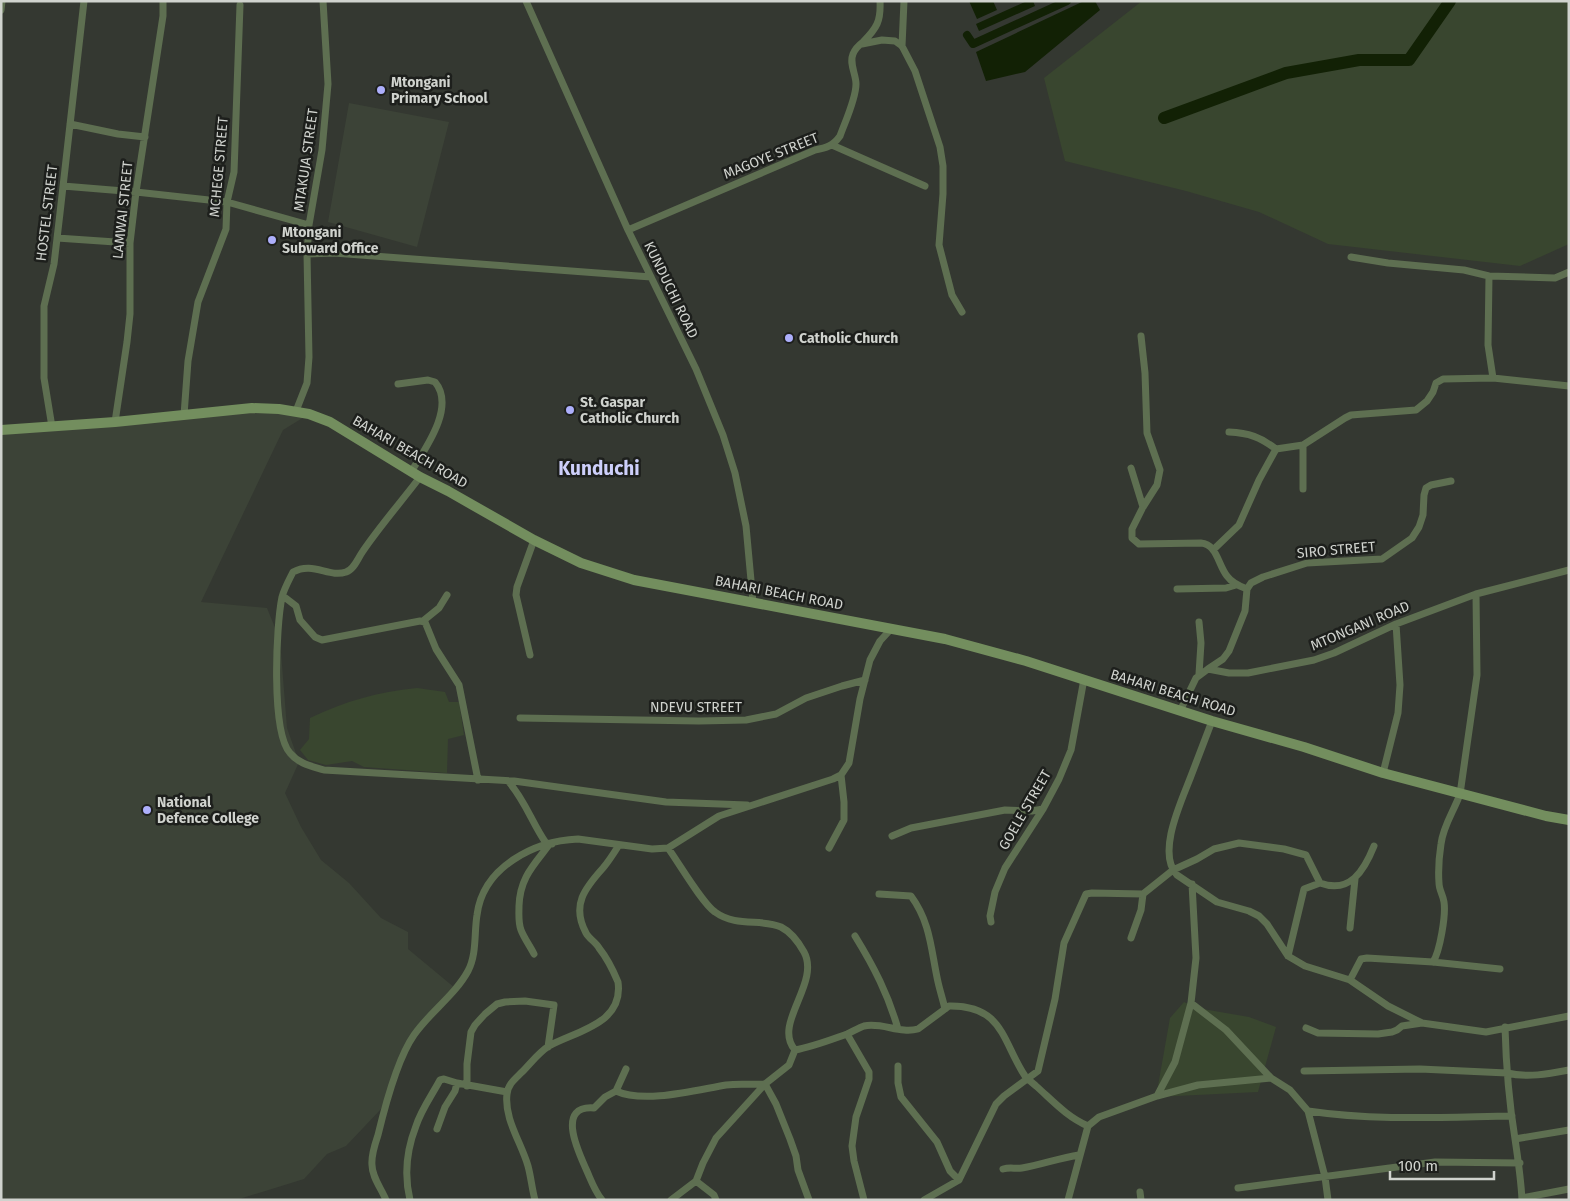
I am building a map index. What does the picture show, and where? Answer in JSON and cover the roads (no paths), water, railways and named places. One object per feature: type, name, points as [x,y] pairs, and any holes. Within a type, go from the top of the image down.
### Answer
[{"type":"street","points":[[1,10],[2,1]]},
{"type":"street","name":"HOSTEL STREET","points":[[52,427],[44,378],[44,306],[54,264],[84,1]]},
{"type":"street","name":"LAMWAI STREET","points":[[115,422],[130,314],[130,243],[163,16],[163,1]]},
{"type":"street","name":"MTAKUJA STREET","points":[[296,411],[307,383],[309,357],[307,254],[309,225],[322,150],[328,84],[323,1]]},
{"type":"street","name":"KUNDUCHI ROAD","points":[[526,1],[628,230],[696,370],[722,435],[735,473],[746,526],[753,602]]},
{"type":"street","points":[[859,45],[878,25],[880,1]]},
{"type":"street","points":[[904,1],[902,46],[915,71],[940,147],[943,166],[939,245],[952,295],[962,312]]},
{"type":"street","name":"MCHEGE STREET","points":[[184,415],[188,361],[198,302],[226,228],[227,202],[234,172],[240,5]]},
{"type":"street","points":[[859,45],[882,40],[894,41],[902,46]]},
{"type":"street","name":"MAGOYE STREET","points":[[628,230],[815,150],[832,145],[840,136],[854,95],[856,84],[852,58],[854,51],[859,45]]},
{"type":"street","points":[[70,124],[118,134],[144,137]]},
{"type":"street","points":[[832,145],[925,186]]},
{"type":"street","points":[[63,186],[227,202],[309,225]]},
{"type":"street","points":[[57,238],[130,243]]},
{"type":"street","points":[[307,254],[334,253],[651,277]]},
{"type":"street","points":[[1352,257],[1388,263],[1464,270],[1490,276],[1555,278],[1569,272]]},
{"type":"street","points":[[1490,276],[1488,345],[1493,378]]},
{"type":"street","points":[[1141,336],[1145,373],[1147,433],[1160,470],[1157,485],[1143,507],[1131,532],[1132,538],[1136,542],[1205,543],[1213,550],[1228,578],[1236,585],[1247,589],[1245,611],[1228,651],[1216,665],[1199,674]]},
{"type":"street","points":[[1213,550],[1239,524],[1259,480],[1276,450],[1303,445],[1344,418],[1352,415],[1416,410],[1427,401],[1433,392],[1436,382],[1439,380],[1493,378],[1569,386]]},
{"type":"street","points":[[398,384],[428,380],[435,382],[442,392],[443,408],[415,474],[352,569],[340,573],[309,568],[293,572],[283,596],[277,644],[279,722],[282,739],[288,752],[299,762],[324,770],[508,781],[580,789],[666,802],[754,806]]},
{"type":"street","name":"BAHARI BEACH ROAD","points":[[1,430],[115,422],[252,408],[296,411],[330,422],[415,474],[534,540],[604,572],[634,580],[945,640],[1026,661],[1180,711],[1304,747],[1383,773],[1546,816],[1569,820]]},
{"type":"street","points":[[1229,432],[1245,433],[1264,440],[1276,450]]},
{"type":"street","points":[[1303,445],[1303,489]]},
{"type":"street","points":[[1131,468],[1143,507]]},
{"type":"street","name":"SIRO STREET","points":[[1247,589],[1256,579],[1307,563],[1382,559],[1412,538],[1419,527],[1423,515],[1426,488],[1431,484],[1451,481]]},
{"type":"street","points":[[530,655],[516,595],[534,540]]},
{"type":"street","name":"MTONGANI ROAD","points":[[1208,669],[1230,673],[1248,673],[1314,660],[1334,653],[1396,624],[1476,594],[1569,570]]},
{"type":"street","points":[[1177,589],[1226,588],[1236,585]]},
{"type":"street","points":[[1433,962],[1444,920],[1444,901],[1439,886],[1441,842],[1446,823],[1455,809],[1460,794],[1477,675],[1476,594]]},
{"type":"street","points":[[283,596],[296,606],[300,620],[315,637],[322,640],[423,621],[440,608],[447,595]]},
{"type":"street","points":[[423,621],[436,649],[459,685],[478,780]]},
{"type":"street","points":[[1180,711],[1199,674],[1200,643],[1198,622]]},
{"type":"street","points":[[1383,773],[1398,713],[1400,685],[1396,624]]},
{"type":"street","points":[[386,1200],[374,1176],[372,1165],[385,1106],[407,1047],[414,1035],[459,984],[468,970],[474,951],[479,903],[498,871],[522,854],[566,840],[578,839],[652,849],[668,848],[719,816],[754,806],[841,775],[849,763],[870,660],[880,641],[891,629]]},
{"type":"street","name":"NDEVU STREET","points":[[520,718],[746,720],[776,714],[806,698],[865,680]]},
{"type":"street","name":"GOELE STREET","points":[[991,922],[990,916],[994,895],[1005,868],[1043,809],[1059,779],[1071,750],[1084,680]]},
{"type":"street","points":[[1212,721],[1173,824],[1170,851],[1173,870],[1217,902],[1250,911],[1259,916],[1267,924],[1288,956],[1305,966],[1350,980],[1388,1006],[1422,1023]]},
{"type":"street","points":[[829,848],[844,820],[841,775]]},
{"type":"street","points":[[508,781],[521,797],[539,835],[546,844],[551,844]]},
{"type":"street","points":[[892,836],[911,828],[1005,810],[1032,811],[1043,809]]},
{"type":"street","points":[[924,1200],[959,1180],[996,1104],[1026,1078],[1038,1071],[1055,999],[1064,943],[1086,894],[1092,892],[1143,894],[1173,870],[1214,849],[1239,843],[1284,849],[1306,855],[1320,883],[1330,887],[1355,879]]},
{"type":"street","points":[[534,954],[520,926],[520,893],[531,867],[551,844]]},
{"type":"street","points":[[535,1200],[528,1166],[508,1113],[506,1101],[508,1086],[548,1047],[594,1026],[605,1018],[615,1003],[619,988],[618,982],[600,948],[587,934],[579,915],[582,899],[589,882],[604,866],[619,845]]},
{"type":"street","points":[[1350,928],[1355,879],[1368,862],[1374,846]]},
{"type":"street","points":[[668,848],[713,911],[732,921],[781,927],[792,935],[805,954],[807,973],[790,1026],[790,1044],[795,1050]]},
{"type":"street","points":[[1288,956],[1304,889],[1320,883]]},
{"type":"street","points":[[1157,1096],[1175,1062],[1191,1003],[1196,958],[1192,884]]},
{"type":"street","points":[[879,894],[911,896],[919,909],[924,918],[931,943],[945,1009]]},
{"type":"street","points":[[1131,938],[1141,910],[1143,894]]},
{"type":"street","points":[[854,936],[876,971],[898,1030]]},
{"type":"street","points":[[1350,980],[1362,959],[1367,958],[1500,969]]},
{"type":"street","points":[[467,1086],[467,1064],[471,1032],[475,1025],[497,1004],[525,1001],[554,1005],[548,1047]]},
{"type":"street","points":[[1191,1003],[1226,1030],[1271,1078],[1290,1090],[1308,1111],[1325,1177],[1328,1200]]},
{"type":"street","points":[[795,1050],[848,1034],[864,1026],[880,1026],[907,1031],[918,1029],[949,1006],[975,1010],[994,1020],[1001,1029],[1026,1078],[1076,1121],[1088,1126]]},
{"type":"street","points":[[1306,1028],[1318,1033],[1342,1035],[1378,1034],[1392,1032],[1402,1026],[1422,1023],[1486,1032],[1569,1016]]},
{"type":"street","points":[[1505,1027],[1507,1073],[1515,1139],[1520,1163],[1522,1199],[1569,1189]]},
{"type":"street","points":[[848,1034],[869,1072],[869,1079],[856,1117],[852,1146],[864,1200]]},
{"type":"street","points":[[671,1200],[696,1180],[702,1163],[716,1138],[765,1084],[789,1065],[795,1050]]},
{"type":"street","points":[[898,1066],[898,1083],[902,1097],[937,1142],[950,1171],[959,1180]]},
{"type":"street","points":[[1304,1071],[1420,1068],[1507,1073],[1517,1076],[1569,1070]]},
{"type":"street","points":[[602,1200],[596,1192],[576,1148],[572,1121],[578,1112],[587,1108],[594,1108],[605,1097],[616,1091],[626,1069]]},
{"type":"street","points":[[1068,1200],[1088,1126],[1099,1117],[1157,1096],[1198,1085],[1271,1078]]},
{"type":"street","points":[[410,1200],[406,1186],[406,1167],[416,1125],[440,1080],[444,1079],[457,1084],[507,1092]]},
{"type":"street","points":[[437,1129],[444,1107],[456,1091],[457,1084]]},
{"type":"street","points":[[616,1091],[623,1094],[641,1096],[671,1095],[738,1084],[765,1084]]},
{"type":"street","points":[[765,1084],[776,1104],[790,1139],[796,1156],[798,1170],[809,1200]]},
{"type":"street","points":[[1308,1111],[1341,1116],[1369,1117],[1512,1116]]},
{"type":"street","points":[[1515,1139],[1569,1130]]},
{"type":"street","points":[[1003,1169],[1009,1167],[1019,1169],[1079,1155]]},
{"type":"street","points":[[1238,1188],[1435,1162],[1520,1163]]},
{"type":"street","points":[[696,1180],[714,1195],[716,1200]]},
{"type":"waterway","points":[[967,35],[973,44],[1067,1]]},
{"type":"waterway","points":[[1164,118],[1286,73],[1359,60],[1409,60],[1450,1]]},
{"type":"place","name":"Mtongani Primary School","points":[[381,90]]},
{"type":"place","name":"Mtongani Subward Office","points":[[272,240]]},
{"type":"place","name":"Catholic Church","points":[[789,338]]},
{"type":"place","name":"St. Gaspar Catholic Church","points":[[570,410]]},
{"type":"place","name":"National Defence College","points":[[147,810]]},
{"type":"district","name":"Kunduchi","points":[[599,468]]}]
